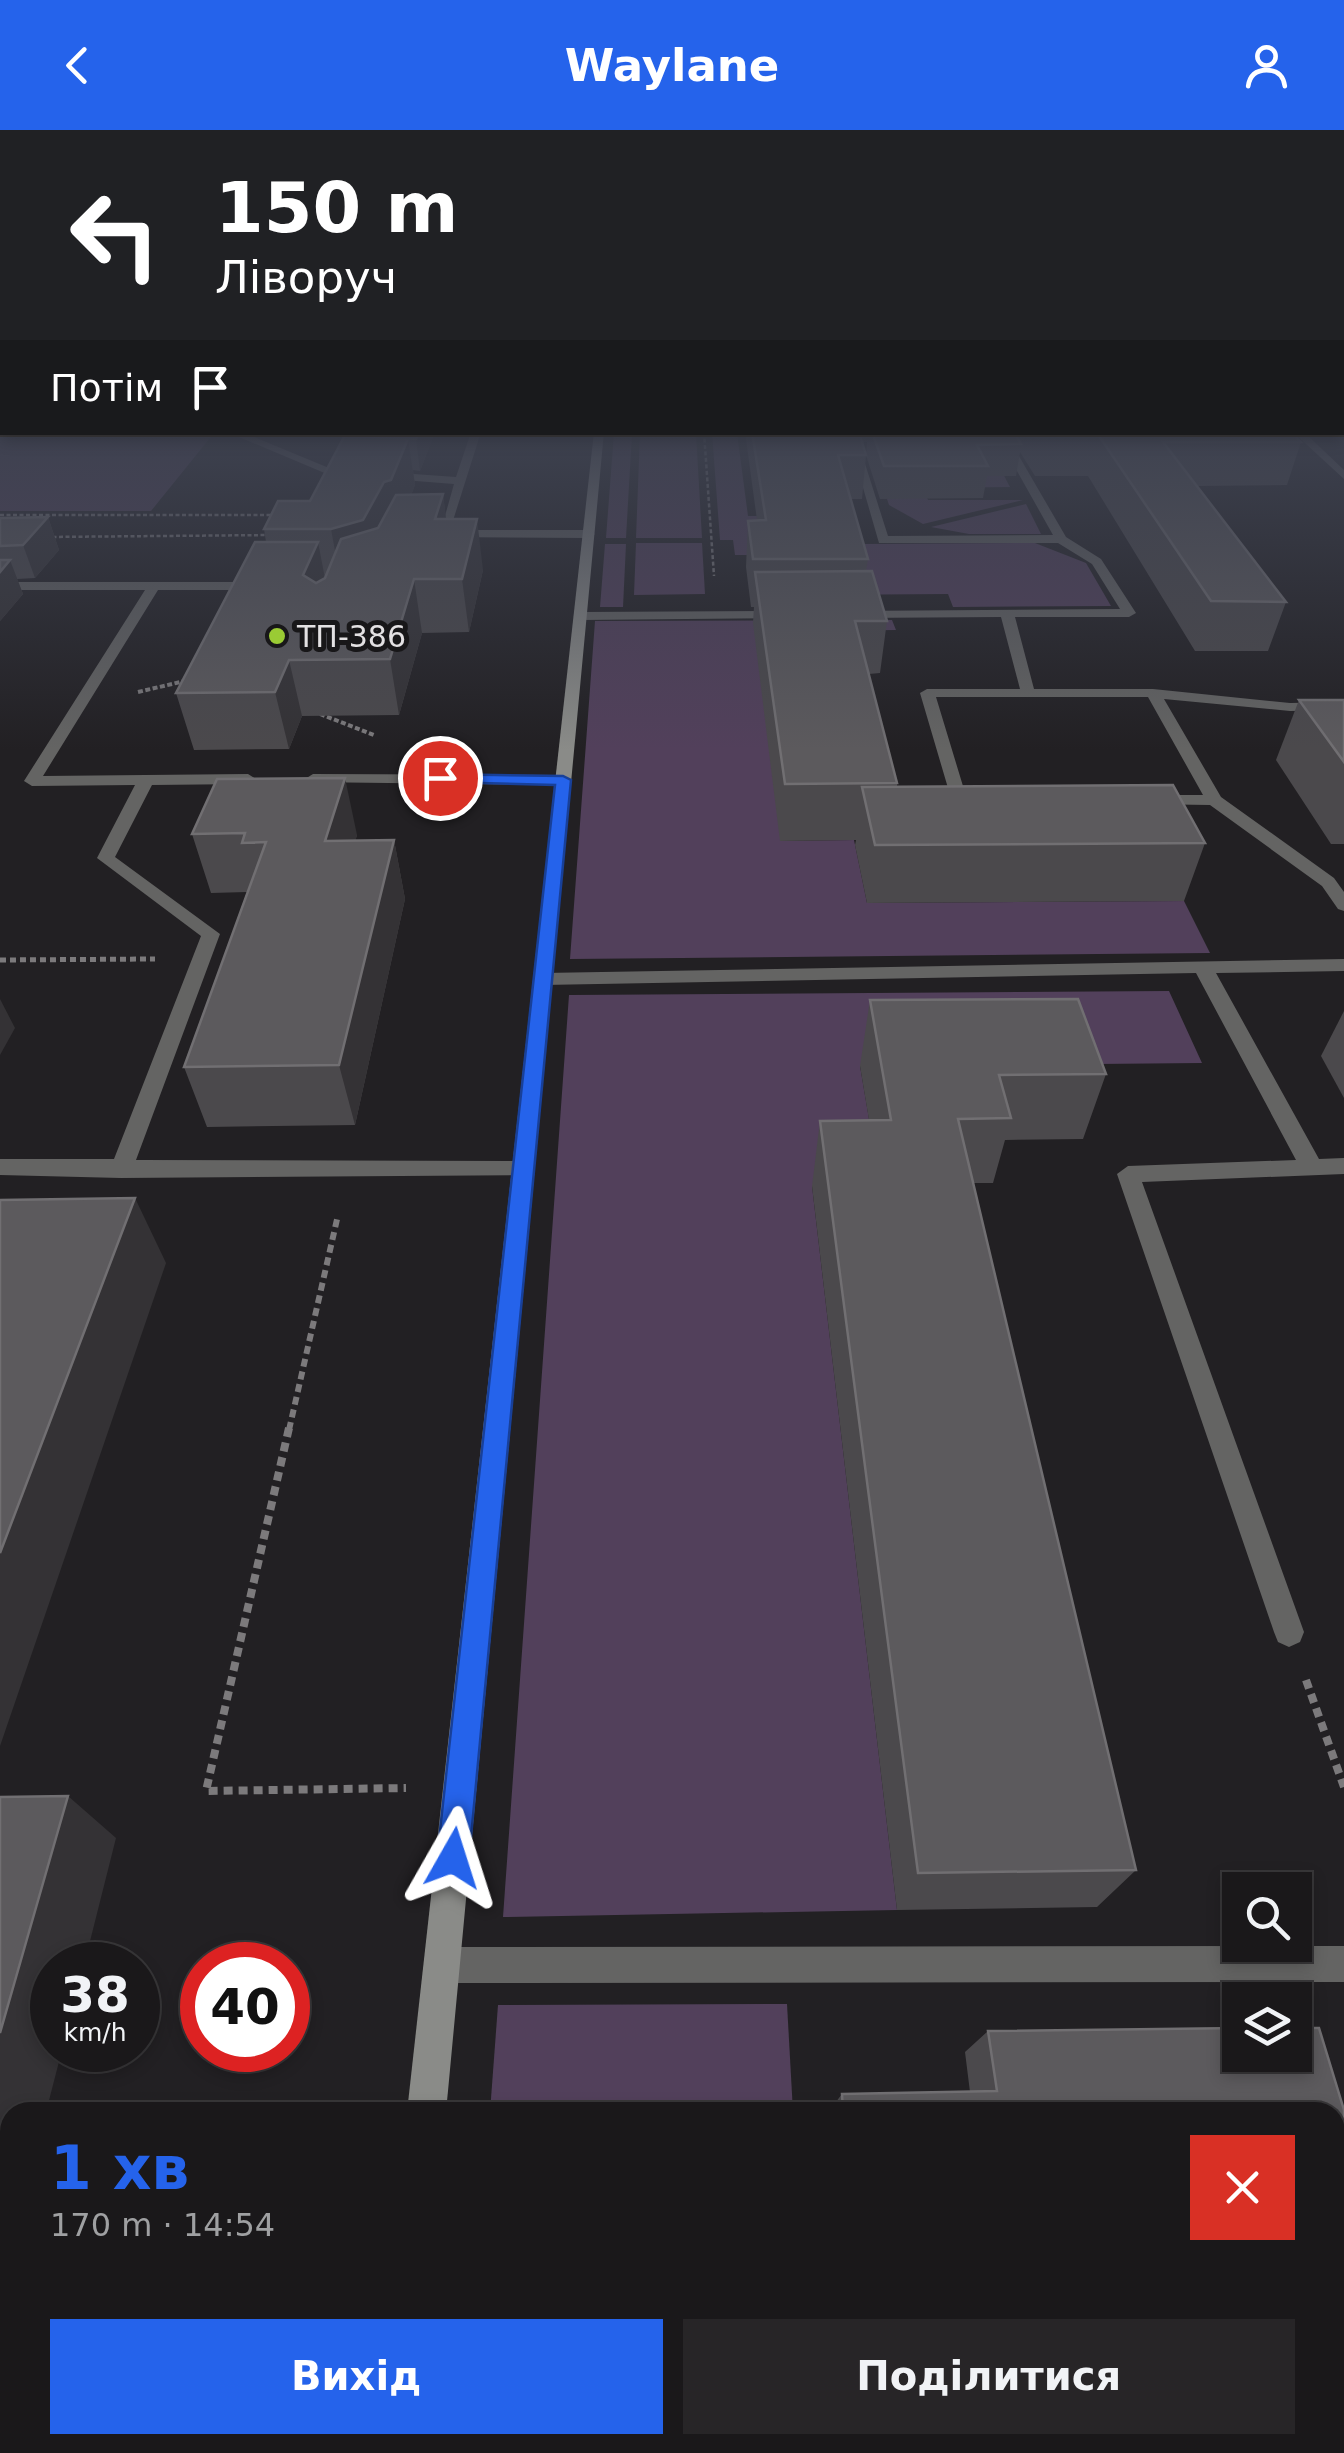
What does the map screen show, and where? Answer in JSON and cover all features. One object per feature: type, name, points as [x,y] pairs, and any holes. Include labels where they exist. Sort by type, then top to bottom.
[{"type":"street","points":[[427,2102],[589,534]]},
{"type":"lane","points":[[435,533],[589,534]]},
{"type":"lane","points":[[881,533],[883,540],[1061,539]]},
{"type":"lane","points":[[832,614],[1129,613],[1097,562],[1058,533]]},
{"type":"lane","points":[[0,586],[286,586]]},
{"type":"lane","points":[[154,586],[32,781],[263,779]]},
{"type":"lane","points":[[1006,613],[1028,693]]},
{"type":"lane","points":[[580,616],[794,614]]},
{"type":"lane","points":[[1153,692],[1214,800],[1328,882],[1344,905]]},
{"type":"lane","points":[[998,801],[960,801],[927,693],[1153,692],[1290,707],[1344,706]]},
{"type":"lane","points":[[302,779],[563,780]]},
{"type":"lane","points":[[121,1170],[211,934],[106,858],[146,780]]},
{"type":"lane","points":[[1136,800],[1214,800]]},
{"type":"lane","points":[[542,979],[1344,965]]},
{"type":"lane","points":[[1202,968],[1312,1166]]},
{"type":"lane","points":[[1289,1632],[1128,1174],[1344,1166]]},
{"type":"lane","points":[[3,1175],[121,1170],[523,1169]]},
{"type":"lane","points":[[442,1965],[1344,1964]]},
{"type":"path","points":[[711,533],[716,615]]},
{"type":"path","points":[[40,537],[279,535]]},
{"type":"path","points":[[79,706],[204,676]]},
{"type":"path","points":[[0,960],[202,958]]},
{"type":"path","points":[[348,1170],[206,1791],[460,1786]]},
{"type":"path","points":[[1289,1632],[1344,1787]]},
{"type":"shaded area","points":[[606,533],[626,533],[626,538],[606,538]]},
{"type":"shaded area","points":[[636,533],[702,533],[702,538],[636,538]]},
{"type":"shaded area","points":[[720,533],[775,533],[778,555],[735,555],[733,540],[720,540]]},
{"type":"shaded area","points":[[636,543],[702,543],[705,594],[634,595]]},
{"type":"shaded area","points":[[1035,543],[1086,563],[1111,606],[953,607],[948,594],[808,595],[861,544]]},
{"type":"shaded area","points":[[605,544],[626,544],[623,607],[600,607]]},
{"type":"shaded area","points":[[892,620],[896,630],[802,631],[781,841],[854,840],[867,903],[1184,901],[1210,953],[570,959],[595,621]]},
{"type":"shaded area","points":[[1169,991],[1202,1063],[860,1066],[880,1184],[812,1186],[897,1910],[503,1917],[569,995]]},
{"type":"shaded area","points":[[787,2004],[792,2102],[491,2102],[498,2005]]},
{"type":"building","points":[[0,533],[33,533],[23,545],[0,546]]},
{"type":"building","points":[[360,533],[473,533],[462,579],[414,579],[390,659],[289,660],[275,692],[176,693],[255,542],[318,542],[303,575],[316,583],[325,578],[341,539]]},
{"type":"building","points":[[750,533],[861,533],[868,559],[753,559]]},
{"type":"building","points":[[1165,533],[1233,533],[1286,602],[1211,601]]},
{"type":"building","points":[[872,571],[887,621],[855,621],[897,783],[785,784],[755,572]]},
{"type":"building","points":[[1299,700],[1344,700],[1344,762]]},
{"type":"building","points":[[345,778],[325,841],[394,840],[339,1065],[184,1067],[266,842],[242,843],[245,833],[192,834],[217,779]]},
{"type":"building","points":[[1173,785],[1205,843],[875,845],[862,787]]},
{"type":"building","points":[[1078,999],[1106,1074],[999,1075],[1011,1118],[958,1119],[1136,1870],[918,1873],[820,1121],[891,1120],[870,1000]]},
{"type":"building","points":[[135,1198],[0,1553],[0,1200]]},
{"type":"building","points":[[68,1796],[0,2033],[0,1797]]},
{"type":"building","points":[[1222,2028],[1222,2072],[1312,2072],[1312,2028],[1319,2028],[1342,2102],[842,2102],[842,2094],[997,2091],[988,2031]]},
{"type":"place","name":"ТП-386","points":[[277,636]]},
{"type":"route","points":[[440,778],[563,780],[453,1858]]}]
